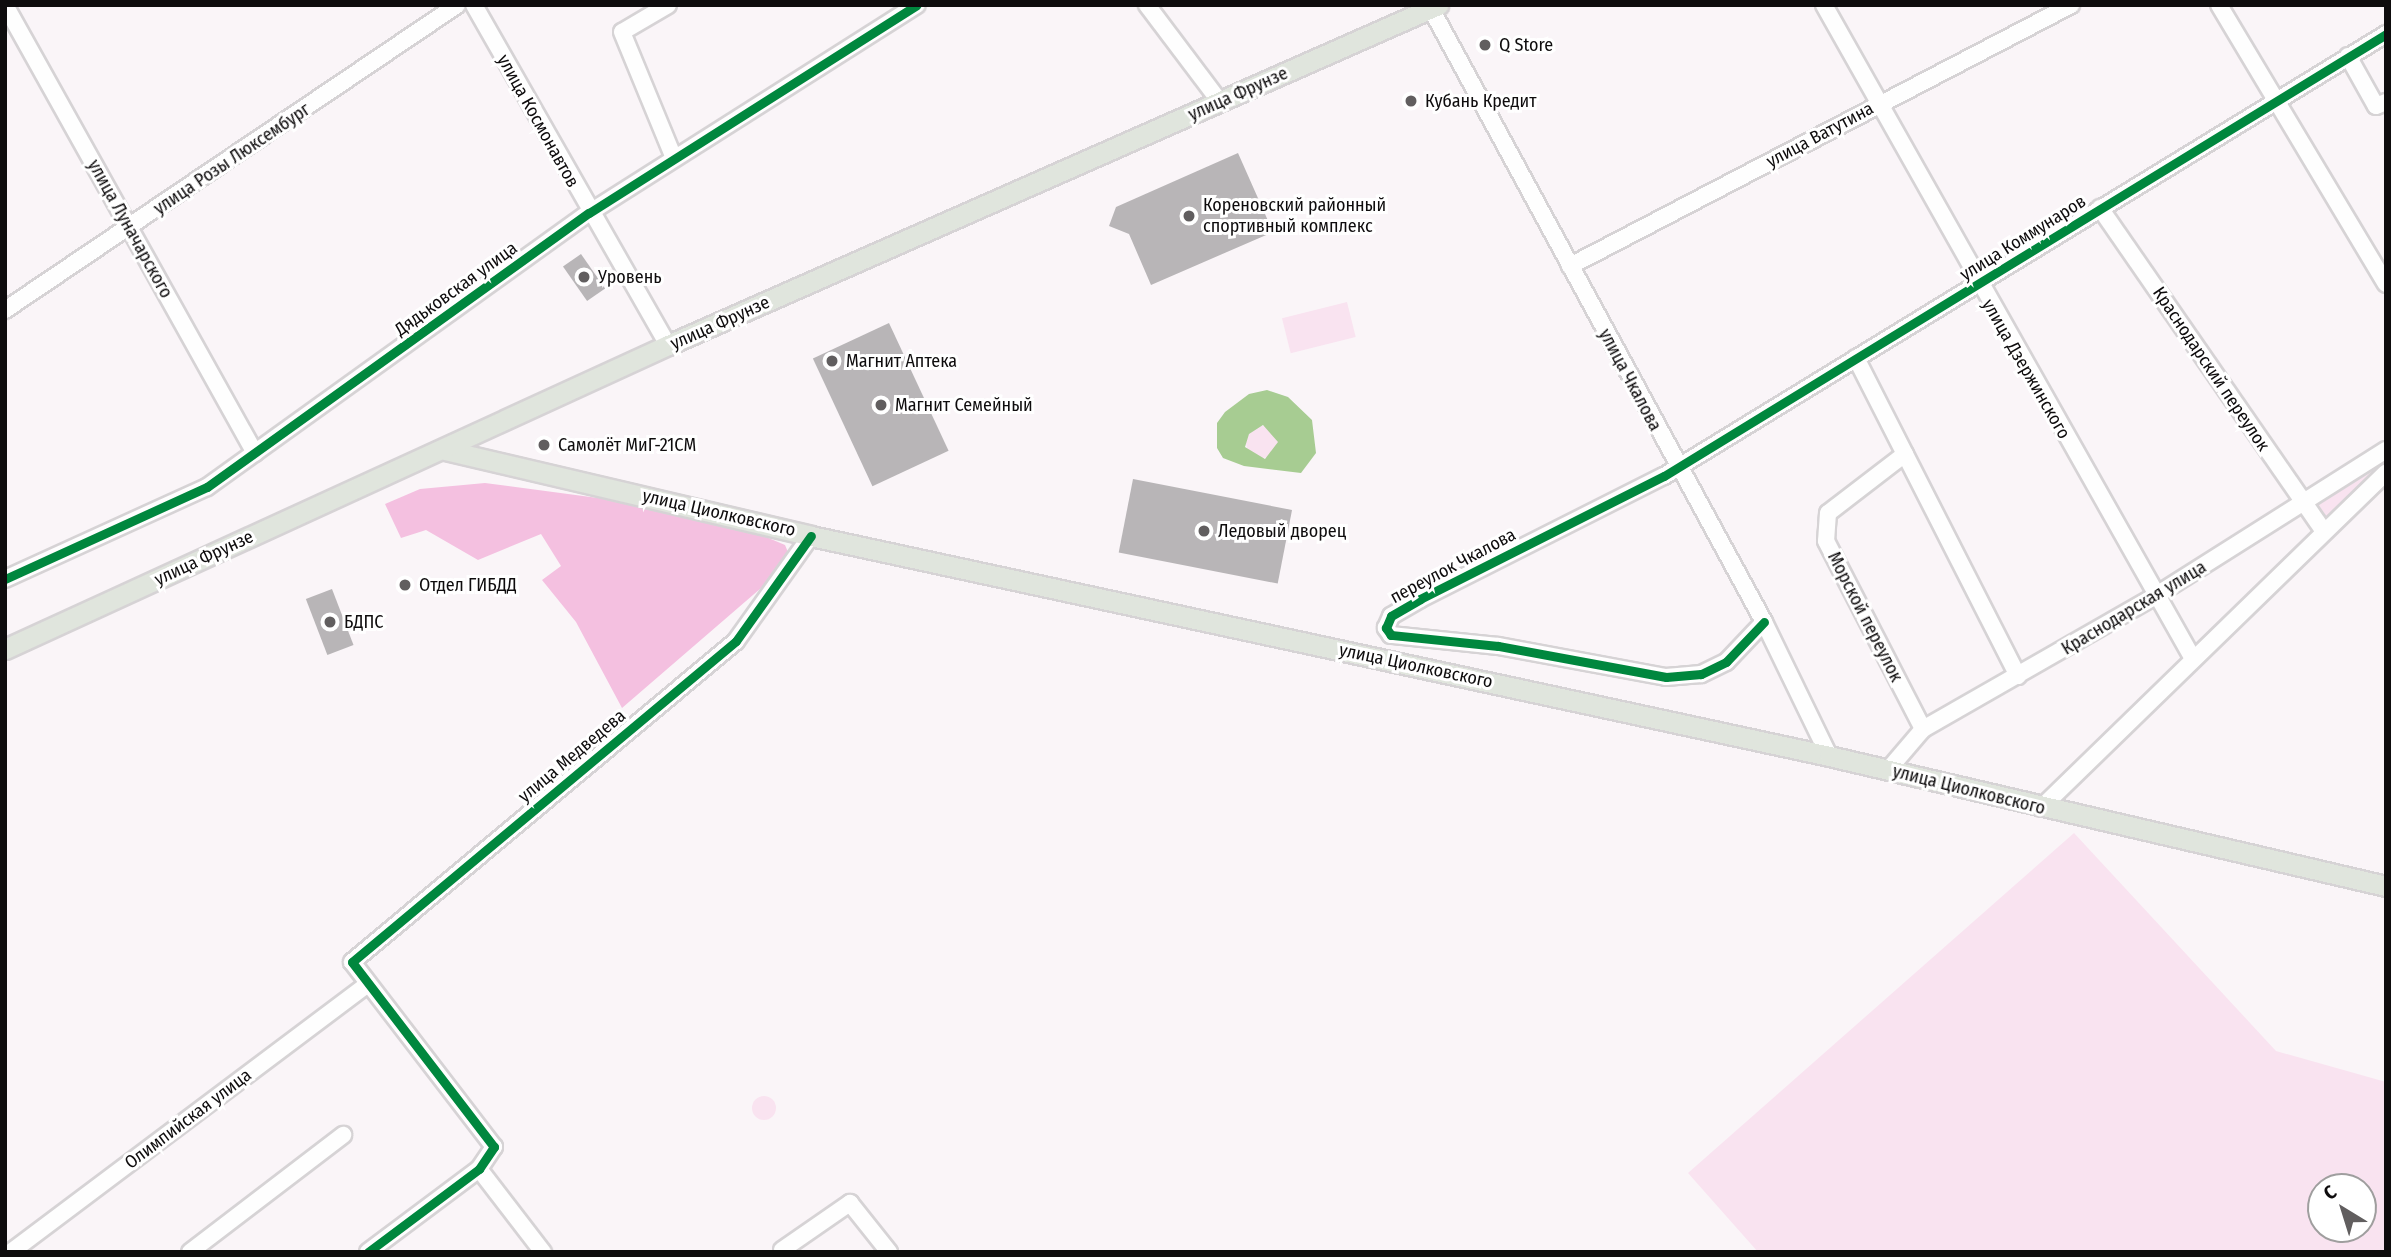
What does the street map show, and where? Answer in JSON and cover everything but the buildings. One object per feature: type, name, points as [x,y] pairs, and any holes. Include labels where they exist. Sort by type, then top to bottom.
[{"type":"main road","name":"улица Фрунзе","points":[[5,649],[446,450],[668,345],[1432,6]]},
{"type":"main road","points":[[498,462],[498,439],[521,414]]},
{"type":"main road","name":"улица Циолковского","points":[[446,450],[811,536],[1829,756],[2041,808],[2386,886]]},
{"type":"street","name":"улица Луначарского","points":[[5,5],[255,453]]},
{"type":"street","name":"улица Розы Люксембург","points":[[5,310],[130,229],[457,5]]},
{"type":"street","name":"улица Космонавтов","points":[[474,5],[589,213],[668,345]]},
{"type":"street","points":[[668,5],[622,32],[674,158]]},
{"type":"street","name":"Дядьковская улица","points":[[5,579],[207,487],[589,213],[917,5]]},
{"type":"street","points":[[1147,5],[1220,102]]},
{"type":"street","name":"улица Дзержинского","points":[[1824,5],[1978,285],[2192,657]]},
{"type":"street","name":"улица Ватутина","points":[[1570,266],[2071,5]]},
{"type":"street","points":[[2219,5],[2386,284]]},
{"type":"street","name":"улица Чкалова","points":[[1432,6],[1676,468],[1764,622],[1829,756]]},
{"type":"street","name":"улица Коммунаров","points":[[1676,468],[2386,34]]},
{"type":"street","points":[[2348,56],[2376,106],[2386,102]]},
{"type":"street","name":"Краснодарский переулок","points":[[2100,208],[2323,530]]},
{"type":"street","points":[[1856,358],[2018,676]]},
{"type":"street","name":"Краснодарская улица","points":[[1888,770],[1923,729],[2155,596],[2386,450]]},
{"type":"street","name":"Морской переулок","points":[[1905,454],[1828,513],[1826,541],[1923,729]]},
{"type":"street","name":"переулок Чкалова","points":[[1676,468],[1420,599],[1391,616],[1386,628],[1391,635],[1498,646],[1666,677],[1701,674],[1726,662],[1764,622]]},
{"type":"street","points":[[2041,808],[2192,657],[2386,472]]},
{"type":"street","name":"улица Медведева","points":[[366,985],[353,968],[359,953],[736,641],[811,536]]},
{"type":"street","points":[[366,985],[494,1147],[479,1169],[368,1252]]},
{"type":"street","name":"Олимпийская улица","points":[[11,1252],[366,985]]},
{"type":"street","points":[[190,1252],[343,1135]]},
{"type":"street","points":[[479,1169],[542,1252]]},
{"type":"street","points":[[782,1251],[850,1203],[889,1252]]},
{"type":"shaded area","points":[[1347,302],[1356,337],[1291,353],[1282,318]]},
{"type":"shaded area","points":[[1267,390],[1288,397],[1312,420],[1316,453],[1301,473],[1244,466],[1223,458],[1217,448],[1217,423],[1225,412],[1249,394]],"holes":[[[1263,425],[1278,442],[1265,459],[1245,447],[1249,434]]]},
{"type":"shaded area","points":[[1262,426],[1273,431],[1278,442],[1273,453],[1262,458],[1251,453],[1246,442],[1251,431]]},
{"type":"shaded area","points":[[2386,456],[2386,467],[2332,520],[2316,515],[2309,504]]},
{"type":"shaded area","points":[[485,483],[613,500],[757,533],[785,545],[790,557],[774,577],[622,708],[576,622],[542,580],[561,566],[541,534],[478,560],[426,530],[401,538],[385,504],[420,489]]},
{"type":"shaded area","points":[[2074,833],[2276,1051],[2386,1082],[2386,1252],[1758,1252],[1688,1173]]},
{"type":"shaded area","points":[[764,1096],[775,1103],[776,1108],[769,1119],[764,1120],[753,1113],[752,1108],[759,1097]]},
{"type":"cycle path","points":[[5,579],[207,487],[589,213],[917,5]]},
{"type":"cycle path","points":[[1764,622],[1726,662],[1701,674],[1666,677],[1498,646],[1391,635],[1386,628],[1391,616],[1420,599],[1664,476],[2386,34]]},
{"type":"cycle path","points":[[368,1252],[479,1169],[494,1147],[352,962],[736,641],[811,536]]},
{"type":"place","name":"Q Store","points":[[1485,45]]},
{"type":"place","name":"Кубань Кредит","points":[[1411,101]]},
{"type":"place","name":"Кореновский районный спортивный комплекс","points":[[1189,216]]},
{"type":"place","name":"Уровень","points":[[584,277]]},
{"type":"place","name":"Магнит Аптека","points":[[832,361]]},
{"type":"place","name":"Магнит Семейный","points":[[881,405]]},
{"type":"place","name":"Самолёт МиГ-21СМ","points":[[544,445]]},
{"type":"place","name":"Ледовый дворец","points":[[1204,531]]},
{"type":"place","name":"Отдел ГИБДД","points":[[405,585]]},
{"type":"place","name":"БДПС","points":[[330,622]]}]
